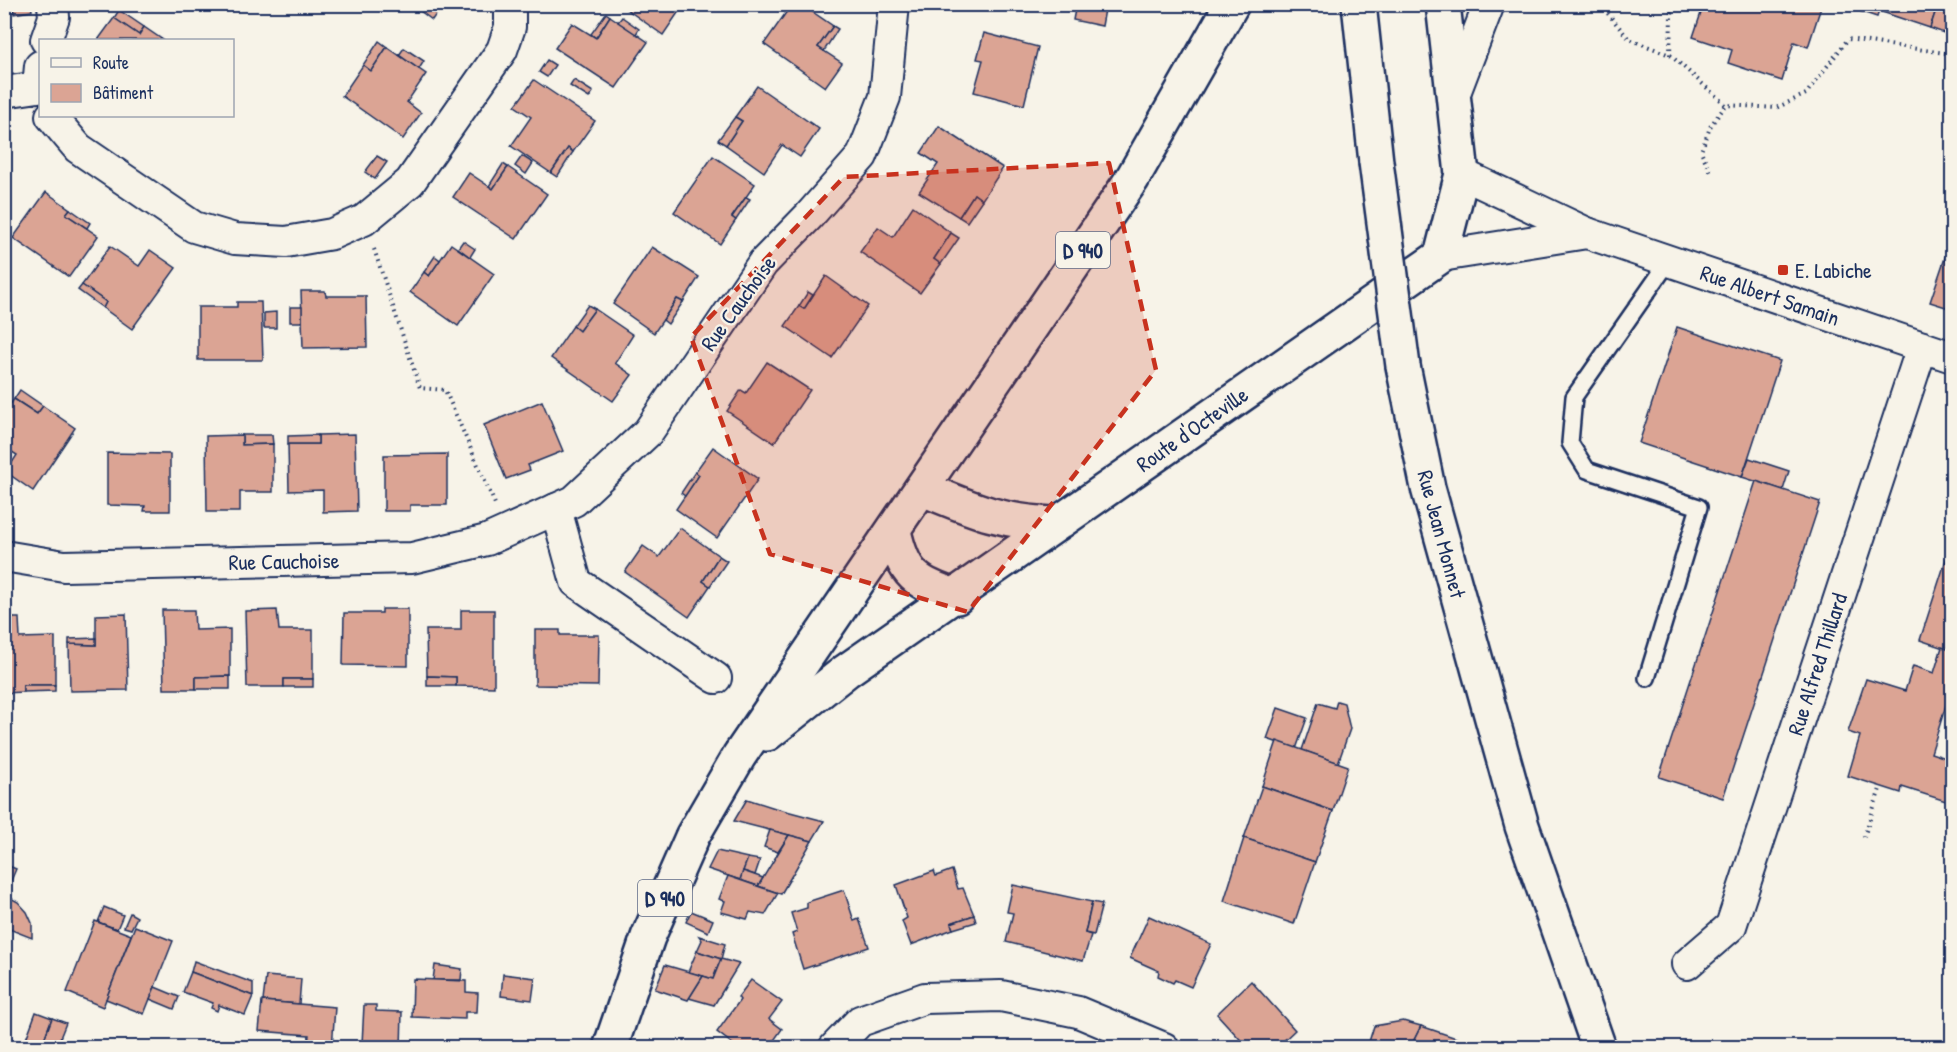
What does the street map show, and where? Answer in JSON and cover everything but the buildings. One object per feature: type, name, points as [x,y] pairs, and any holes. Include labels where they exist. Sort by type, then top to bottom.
[{"type":"main road","name":"Route d'Octeville","points":[[610,1047],[648,937],[693,835],[739,756],[1132,179],[1232,4]]},
{"type":"main road","name":"Rue Jean Monnet","points":[[1359,4],[1376,162],[1403,366],[1428,488],[1522,826],[1599,1047]]},
{"type":"main road","points":[[1441,256],[1462,174],[1455,93],[1443,4]]},
{"type":"main road","name":"Route d'Octeville","points":[[739,756],[846,672],[957,597],[1054,524],[1441,256]]},
{"type":"main road","points":[[922,489],[990,517],[1020,523],[1054,524]]},
{"type":"main road","points":[[894,531],[900,559],[912,574],[932,588],[957,597]]},
{"type":"street","points":[[46,39],[54,17],[53,4]]},
{"type":"street","points":[[52,117],[78,148],[194,227],[235,239],[286,242],[332,234],[364,220],[410,182],[502,50],[510,27],[510,4]]},
{"type":"street","name":"Rue Cauchoise","points":[[4,556],[64,566],[412,558],[487,540],[574,501],[648,432],[763,263],[809,216],[862,156],[885,97],[894,4]]},
{"type":"street","points":[[1455,93],[1489,4]]},
{"type":"street","points":[[4,92],[39,82]]},
{"type":"street","name":"Rue Albert Samain","points":[[1462,174],[1587,233],[1953,357]]},
{"type":"street","points":[[1441,256],[1587,233]]},
{"type":"street","name":"Rue Alfred Thillard","points":[[1687,964],[1731,926],[1922,347]]},
{"type":"street","points":[[556,509],[576,582],[716,678]]},
{"type":"street","points":[[834,1047],[860,1022],[925,998],[1001,996],[1078,1012],[1164,1047]]},
{"type":"lane","points":[[1647,678],[1699,507],[1587,470],[1570,443],[1570,419],[1574,397],[1669,261]]},
{"type":"path","points":[[1600,4],[1629,39],[1670,55],[1726,105],[1776,108],[1806,94],[1848,39],[1953,54]]},
{"type":"path","points":[[1670,55],[1671,16],[1675,4]]},
{"type":"path","points":[[1710,171],[1701,151],[1710,125],[1726,105]]},
{"type":"path","points":[[364,220],[420,388],[445,390],[507,531]]},
{"type":"path","points":[[1864,837],[1881,786]]},
{"type":"highlighted area","points":[[1109,163],[1156,370],[968,612],[770,554],[691,337],[844,177]]},
{"type":"place","name":"E. Labiche","points":[[1783,270]]}]
